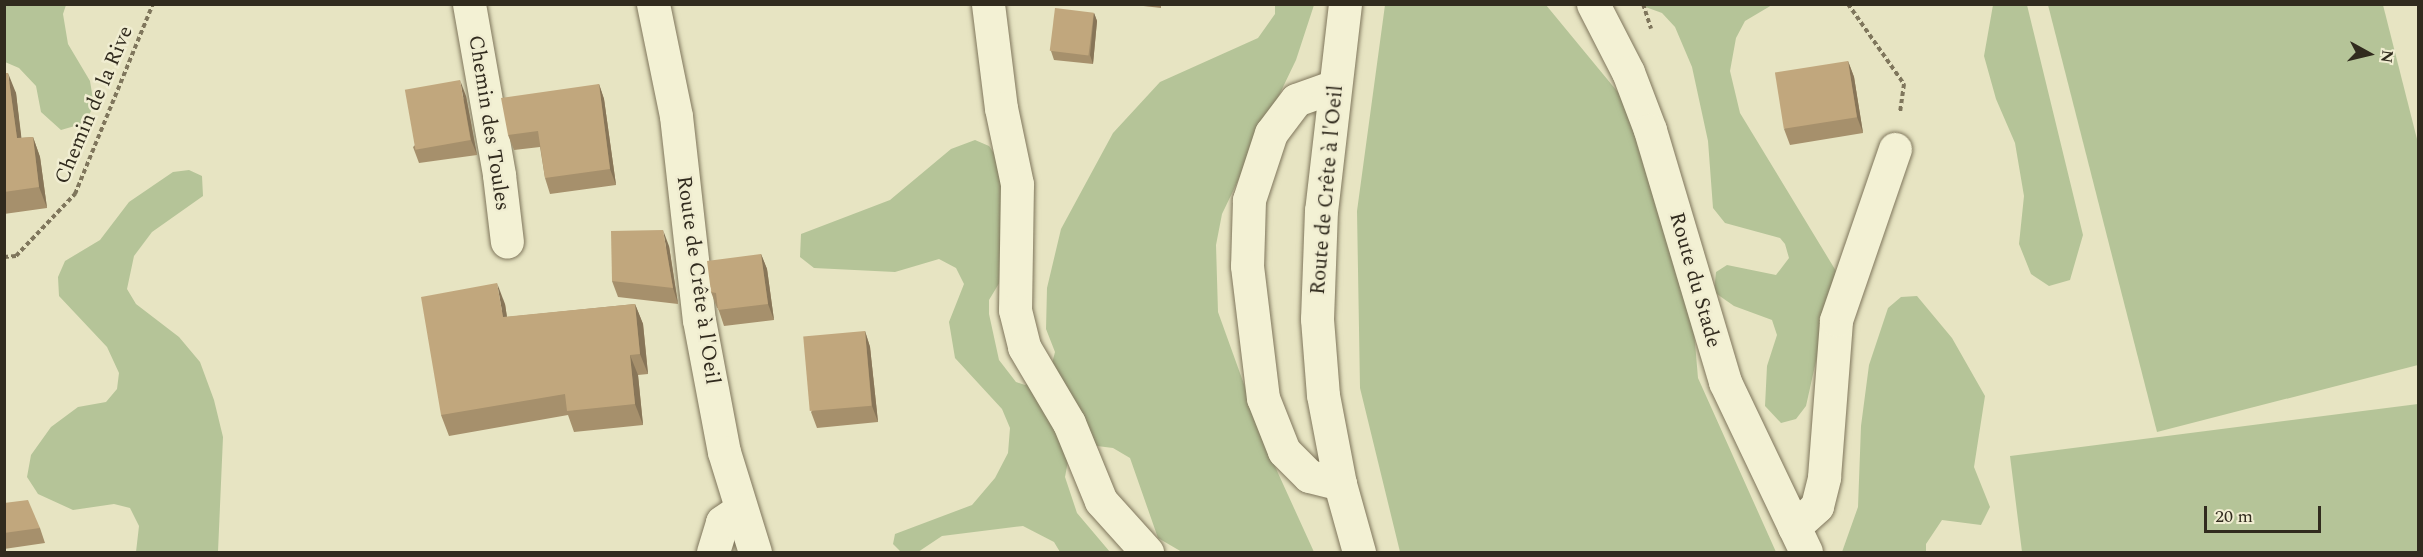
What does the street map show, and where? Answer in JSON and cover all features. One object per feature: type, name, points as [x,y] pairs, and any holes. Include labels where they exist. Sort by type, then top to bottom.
[{"type":"street","name":"Chemin des Toules","points":[[469,4],[507,242]]},
{"type":"street","name":"Route de Crête à l'Oeil","points":[[652,4],[676,116],[699,320],[724,452],[740,510],[755,552]]},
{"type":"street","points":[[988,4],[1001,108],[1017,184],[1015,310],[1024,347],[1069,423],[1101,501],[1147,552]]},
{"type":"street","name":"Route de Crête à l'Oeil","points":[[1345,4],[1321,210],[1317,319],[1323,395],[1340,484],[1359,552]]},
{"type":"street","name":"Route du Stade","points":[[1593,4],[1628,72],[1650,130],[1725,382],[1800,540]]},
{"type":"street","points":[[1335,86],[1296,99],[1270,133],[1249,200],[1247,266],[1263,398],[1284,451],[1309,476],[1340,484]]},
{"type":"street","points":[[1800,540],[1817,506],[1824,477],[1836,320],[1895,149]]},
{"type":"street","points":[[713,552],[722,522],[740,510]]},
{"type":"path","name":"Chemin de la Rive","points":[[4,257],[16,256],[75,194],[153,4]]},
{"type":"path","points":[[1848,4],[1904,84],[1895,149]]},
{"type":"green space","points":[[4,5],[66,5],[63,14],[68,44],[90,81],[94,105],[85,123],[61,130],[41,112],[36,86],[19,68],[5,62]]},
{"type":"green space","points":[[1275,5],[1314,5],[1296,60],[1222,214],[1216,245],[1218,312],[1268,451],[1314,552],[1182,552],[1158,538],[1130,458],[1113,448],[1097,446],[1068,461],[1065,477],[1077,513],[1110,552],[1060,552],[1054,542],[1023,526],[942,536],[918,552],[901,552],[893,544],[895,534],[972,505],[995,478],[1008,453],[1010,428],[1002,409],[955,358],[949,322],[964,284],[956,268],[939,259],[895,272],[814,268],[800,257],[801,234],[890,200],[951,149],[975,140],[989,146],[996,156],[1018,252],[989,300],[989,314],[999,360],[1016,382],[1025,385],[1050,371],[1055,352],[1046,329],[1047,288],[1061,229],[1113,133],[1160,82],[1258,38],[1275,14]]},
{"type":"green space","points":[[1385,5],[1546,5],[1626,102],[1691,296],[1698,378],[1776,552],[1400,552],[1360,388],[1357,211]]},
{"type":"green space","points":[[1640,5],[1772,5],[1745,21],[1736,38],[1730,71],[1740,113],[1836,271],[1806,406],[1796,419],[1781,423],[1765,406],[1767,366],[1777,335],[1772,320],[1734,306],[1714,292],[1716,272],[1727,265],[1776,275],[1789,258],[1785,244],[1780,238],[1725,223],[1713,208],[1708,141],[1692,67],[1675,27],[1662,13]]},
{"type":"green space","points":[[1993,5],[2027,5],[2083,235],[2070,280],[2049,286],[2031,274],[2019,244],[2024,196],[2015,143],[1996,99],[1984,56]]},
{"type":"green space","points":[[2048,5],[2383,5],[2418,143],[2418,365],[2157,432]]},
{"type":"green space","points":[[189,170],[202,176],[203,196],[152,232],[134,256],[127,289],[136,304],[179,337],[200,362],[214,400],[223,437],[218,552],[136,552],[139,526],[130,508],[114,504],[73,510],[38,494],[27,477],[31,455],[51,427],[78,407],[106,402],[117,389],[119,373],[107,347],[59,296],[58,277],[65,261],[100,240],[129,202],[173,172]]},
{"type":"green space","points":[[1917,296],[1952,338],[1985,396],[1974,467],[1990,507],[1981,525],[1942,520],[1926,544],[1926,552],[1842,552],[1858,507],[1861,426],[1869,365],[1888,308],[1901,297]]},
{"type":"green space","points":[[2418,404],[2418,552],[2022,552],[2010,456]]},
{"type":"building","points":[[1055,8],[1094,13],[1088,55],[1050,51]]},
{"type":"building","points":[[1848,61],[1857,117],[1784,129],[1775,73]]},
{"type":"building","points":[[4,73],[8,73],[17,138],[33,137],[39,187],[4,192]]},
{"type":"building","points":[[460,80],[471,140],[415,150],[405,90]]},
{"type":"building","points":[[599,84],[610,169],[545,178],[538,131],[508,135],[501,98]]},
{"type":"building","points":[[663,230],[673,288],[612,281],[611,231]]},
{"type":"building","points":[[761,254],[768,304],[718,310],[716,293],[711,292],[707,261]]},
{"type":"building","points":[[497,283],[503,317],[635,304],[640,354],[630,355],[635,404],[567,411],[565,394],[441,415],[421,297]]},
{"type":"building","points":[[865,331],[872,406],[810,411],[803,336]]},
{"type":"building","points":[[28,500],[40,528],[4,533],[4,503]]}]
